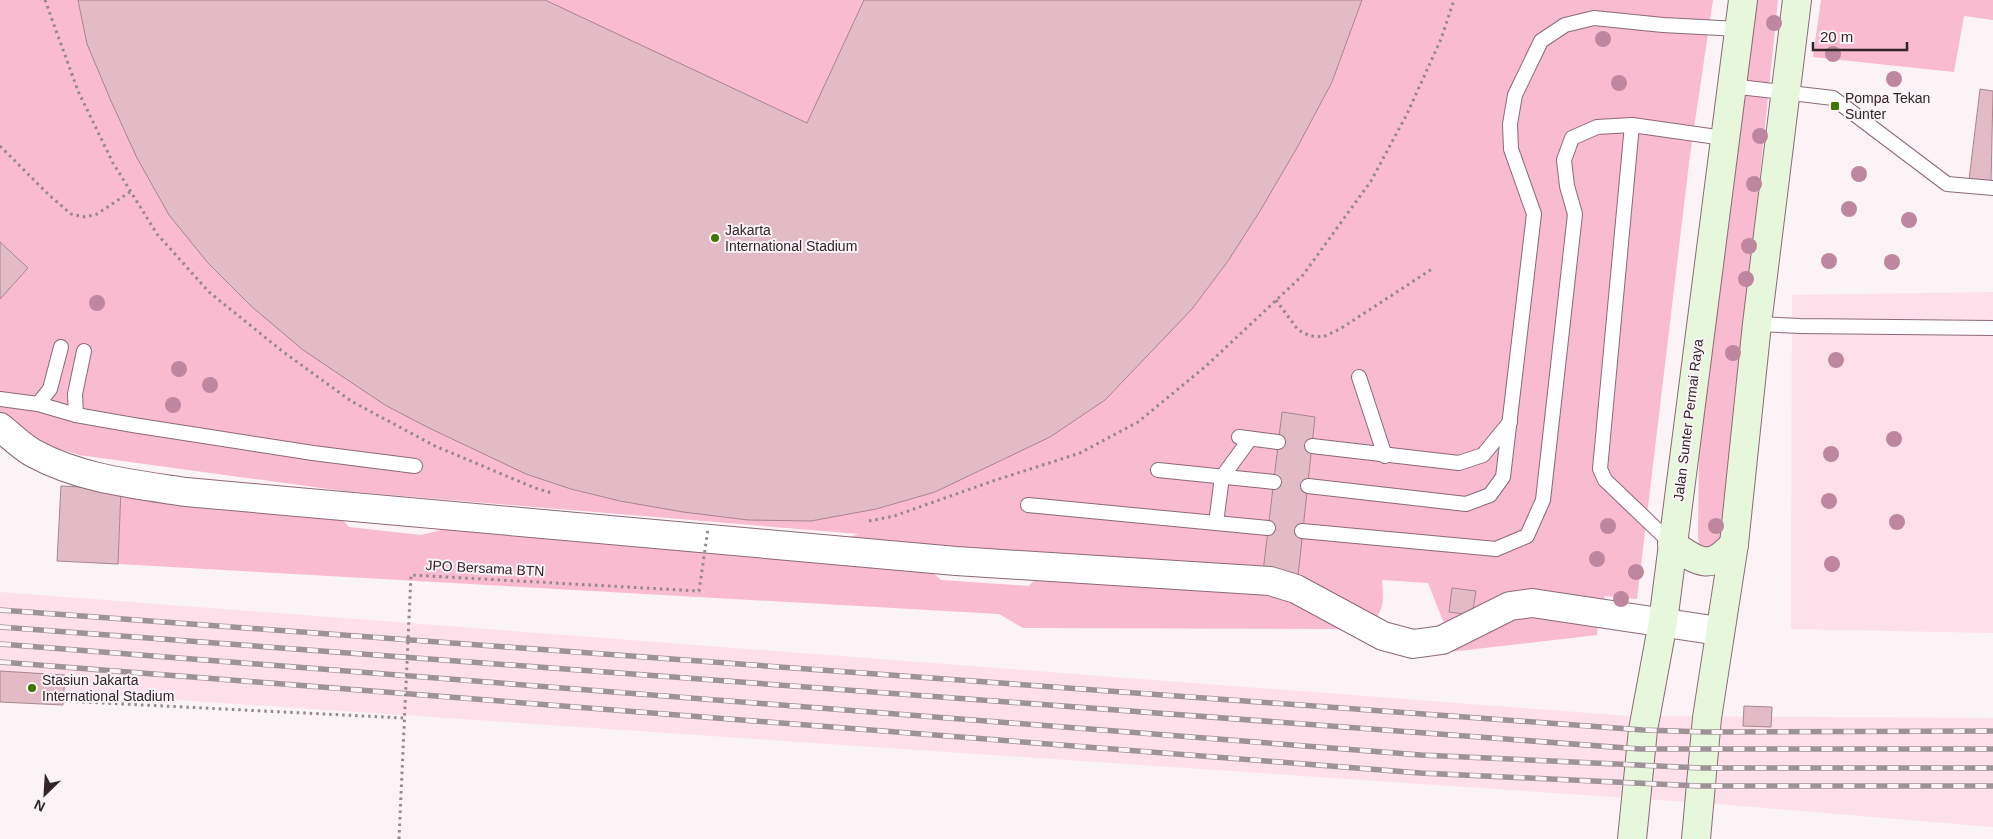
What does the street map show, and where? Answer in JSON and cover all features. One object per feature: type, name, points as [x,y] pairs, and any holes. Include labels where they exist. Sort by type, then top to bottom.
[{"type":"main road","name":"Jalan Sunter Permai Raya","points":[[1632,839],[1643,730],[1663,622],[1743,0]]},
{"type":"main road","points":[[1696,839],[1707,718],[1719,630],[1734,544],[1757,324],[1797,0]]},
{"type":"main road","points":[[1672,544],[1692,559],[1709,562],[1722,558],[1734,544]]},
{"type":"street","points":[[0,427],[33,452],[67,469],[106,480],[186,492],[956,561],[1270,581],[1296,589],[1383,636],[1414,644],[1442,640],[1510,606],[1532,603],[1719,630]]},
{"type":"lane","points":[[1308,486],[1466,504],[1490,495],[1503,477],[1511,422],[1534,214],[1511,149],[1510,124],[1515,95],[1541,41],[1565,25],[1594,18],[1662,25],[1739,29]]},
{"type":"lane","points":[[1731,86],[1833,98],[1947,184],[1993,188]]},
{"type":"lane","points":[[1302,531],[1496,549],[1527,536],[1543,500],[1575,214],[1567,186],[1564,160],[1572,138],[1597,127],[1632,126],[1724,138]]},
{"type":"lane","points":[[1632,126],[1600,469],[1605,480],[1672,544]]},
{"type":"lane","points":[[1757,324],[1993,328]]},
{"type":"lane","points":[[38,404],[50,388],[61,346]]},
{"type":"lane","points":[[76,415],[75,394],[84,351]]},
{"type":"lane","points":[[1359,378],[1385,456]]},
{"type":"lane","points":[[0,398],[38,404],[76,415],[304,452],[415,466]]},
{"type":"lane","points":[[1312,446],[1385,456],[1459,463],[1483,455],[1511,422]]},
{"type":"lane","points":[[1216,523],[1222,477],[1245,438],[1278,442]]},
{"type":"lane","points":[[1158,470],[1274,482]]},
{"type":"lane","points":[[1028,505],[1268,528]]},
{"type":"path","points":[[45,0],[78,91],[113,163],[157,234],[210,292],[282,351],[352,401],[434,446],[535,488],[561,496]]},
{"type":"path","points":[[866,522],[894,516],[993,481],[1080,454],[1138,422],[1206,366],[1303,275],[1371,181],[1407,114],[1441,39],[1454,0]]},
{"type":"path","points":[[0,146],[71,214],[85,216],[97,214],[130,192]]},
{"type":"path","points":[[1276,300],[1298,330],[1310,336],[1323,337],[1340,329],[1432,270]]},
{"type":"path","name":"JPO Bersama BTN","points":[[400,839],[411,575],[699,591],[708,529]]},
{"type":"path","points":[[64,701],[404,718]]},
{"type":"shaded area","points":[[0,0],[1713,0],[1690,155],[1637,599],[1605,596],[1603,605],[1472,615],[1475,591],[1453,588],[1449,612],[1466,614],[1451,624],[1443,621],[1428,583],[1382,580],[1382,606],[1375,620],[1284,577],[849,537],[859,534],[343,491],[79,455],[0,430]]},
{"type":"shaded area","points":[[1756,0],[1778,0],[1722,543],[1702,551],[1698,537],[1699,441]]},
{"type":"shaded area","points":[[1821,0],[1993,0],[1993,20],[1964,16],[1954,72],[1813,57]]},
{"type":"shaded area","points":[[1993,292],[1993,633],[1791,629],[1792,295]]},
{"type":"shaded area","points":[[121,489],[340,517],[349,527],[421,535],[456,526],[920,562],[941,580],[1029,586],[1042,571],[1266,585],[1345,629],[1023,628],[999,614],[118,564]]},
{"type":"shaded area","points":[[0,592],[1628,716],[1993,718],[1993,827],[1718,804],[120,696],[0,692]]},
{"type":"shaded area","points":[[1513,610],[1599,616],[1597,635],[1441,653]]},
{"type":"building","name":"Jakarta International Stadium","points":[[78,0],[545,0],[807,123],[864,0],[1362,0],[1332,82],[1298,146],[1228,261],[1192,309],[1105,400],[1050,437],[935,492],[876,509],[811,521],[748,520],[683,512],[620,501],[571,489],[526,474],[385,405],[303,350],[251,306],[208,263],[169,215],[137,158],[111,101],[87,44]]},
{"type":"building","points":[[1980,89],[1993,91],[1991,183],[1969,180]]},
{"type":"building","points":[[0,242],[28,268],[0,299]]},
{"type":"building","points":[[1282,412],[1315,417],[1298,576],[1263,572]]},
{"type":"building","points":[[61,486],[121,489],[118,564],[57,561]]},
{"type":"building","points":[[1452,588],[1476,591],[1472,615],[1449,612]]},
{"type":"building","name":"Stasiun Jakarta International Stadium","points":[[0,671],[65,675],[63,705],[0,702]]},
{"type":"building","points":[[1744,706],[1772,707],[1771,727],[1743,726]]},
{"type":"railway","points":[[0,610],[1643,730],[1706,732],[1993,731]]},
{"type":"railway","points":[[0,627],[1640,749],[1993,749]]},
{"type":"railway","points":[[0,644],[1421,755],[1702,768],[1993,768]]},
{"type":"railway","points":[[0,662],[1420,773],[1700,786],[1993,786]]},
{"type":"place","name":"Pompa Tekan Sunter","points":[[1835,106]]},
{"type":"place","name":"Jakarta International Stadium","points":[[715,238]]},
{"type":"place","name":"Stasiun Jakarta International Stadium","points":[[32,688]]}]
